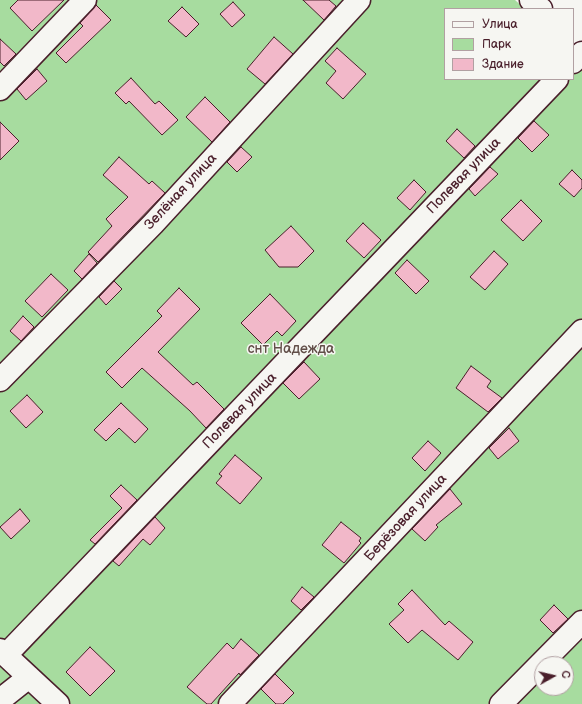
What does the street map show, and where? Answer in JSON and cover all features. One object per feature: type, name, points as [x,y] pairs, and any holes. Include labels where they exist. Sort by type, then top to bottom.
[{"type":"street","points":[[0,89],[85,0]]},
{"type":"street","name":"Зелёная улица","points":[[0,380],[153,224],[359,0]]},
{"type":"street","points":[[531,0],[540,8]]},
{"type":"street","points":[[574,39],[582,45]]},
{"type":"street","points":[[574,61],[582,53]]},
{"type":"street","name":"Полевая улица","points":[[3,653],[556,80]]},
{"type":"street","name":"Берёзовая улица","points":[[230,704],[582,331]]},
{"type":"street","points":[[501,704],[582,622]]},
{"type":"street","points":[[3,653],[58,704]]},
{"type":"street","points":[[0,700],[29,677]]},
{"type":"green space","name":"снт Надежда","points":[[0,0],[515,0],[524,8],[444,8],[444,80],[574,80],[574,56],[582,64],[582,704],[0,704]]},
{"type":"building","points":[[18,0],[64,0],[32,31],[10,8]]},
{"type":"building","points":[[303,0],[329,0],[336,6],[324,20]]},
{"type":"building","points":[[233,2],[245,15],[232,27],[220,14]]},
{"type":"building","points":[[96,5],[111,20],[66,63],[56,53],[83,26],[80,23]]},
{"type":"building","points":[[182,7],[199,24],[186,37],[168,21]]},
{"type":"building","points":[[274,37],[293,54],[265,84],[247,69]]},
{"type":"building","points":[[0,39],[16,54],[4,66],[0,62]]},
{"type":"building","points":[[337,48],[366,74],[343,99],[326,83],[336,71],[325,61]]},
{"type":"building","points":[[37,69],[47,81],[26,100],[17,89]]},
{"type":"building","points":[[131,78],[155,104],[159,101],[178,120],[162,135],[129,101],[126,104],[115,93]]},
{"type":"building","points":[[205,97],[230,122],[212,142],[186,117]]},
{"type":"building","points":[[534,121],[549,135],[532,152],[518,138]]},
{"type":"building","points":[[0,122],[19,141],[0,160]]},
{"type":"building","points":[[457,129],[475,146],[464,158],[446,141]]},
{"type":"building","points":[[241,147],[252,157],[237,172],[227,162]]},
{"type":"building","points":[[119,157],[149,184],[152,181],[165,193],[98,262],[88,252],[112,226],[106,219],[128,197],[103,175]]},
{"type":"building","points":[[490,167],[498,174],[475,196],[469,189]]},
{"type":"building","points":[[572,170],[582,180],[582,188],[574,197],[559,184]]},
{"type":"building","points":[[414,180],[426,192],[410,210],[397,198]]},
{"type":"building","points":[[521,200],[542,221],[523,241],[501,220]]},
{"type":"building","points":[[363,223],[381,240],[364,258],[346,241]]},
{"type":"building","points":[[291,226],[314,251],[298,267],[279,267],[265,250]]},
{"type":"building","points":[[494,251],[508,264],[485,290],[470,277]]},
{"type":"building","points":[[89,254],[97,263],[82,279],[74,271]]},
{"type":"building","points":[[407,260],[429,281],[416,294],[395,273]]},
{"type":"building","points":[[51,274],[68,290],[42,317],[25,301]]},
{"type":"building","points":[[114,281],[122,289],[106,305],[99,297]]},
{"type":"building","points":[[179,288],[200,309],[158,352],[193,385],[197,382],[224,409],[206,428],[190,411],[142,368],[122,388],[106,372],[162,316],[157,311]]},
{"type":"building","points":[[270,294],[296,321],[282,336],[277,331],[263,345],[241,323]]},
{"type":"building","points":[[23,316],[34,327],[21,341],[10,331]]},
{"type":"building","points":[[304,362],[320,379],[299,399],[283,383]]},
{"type":"building","points":[[471,366],[491,381],[487,387],[502,398],[488,412],[456,388]]},
{"type":"building","points":[[27,395],[43,412],[26,428],[10,411]]},
{"type":"building","points":[[121,403],[148,429],[135,443],[119,428],[106,441],[94,430]]},
{"type":"building","points":[[509,428],[519,441],[498,459],[489,448]]},
{"type":"building","points":[[428,441],[441,453],[425,471],[412,458]]},
{"type":"building","points":[[235,455],[262,478],[240,504],[216,483],[222,476],[219,474]]},
{"type":"building","points":[[121,485],[137,500],[95,544],[90,540],[122,508],[110,496]]},
{"type":"building","points":[[450,489],[462,504],[436,525],[438,527],[425,541],[412,529]]},
{"type":"building","points":[[20,509],[30,521],[11,539],[0,527]]},
{"type":"building","points":[[155,517],[165,528],[150,545],[143,539],[119,566],[113,561]]},
{"type":"building","points":[[341,522],[361,538],[359,541],[361,543],[344,563],[322,545]]},
{"type":"building","points":[[302,587],[314,597],[301,610],[291,601]]},
{"type":"building","points":[[412,590],[445,625],[449,621],[473,642],[458,660],[422,630],[408,643],[389,624],[404,610],[398,604]]},
{"type":"building","points":[[554,605],[568,619],[553,633],[540,620]]},
{"type":"building","points":[[241,639],[259,655],[240,675],[239,673],[211,704],[207,704],[187,687],[227,643],[233,649]]},
{"type":"building","points":[[90,647],[115,671],[90,696],[66,672]]},
{"type":"building","points":[[275,674],[294,693],[283,704],[276,704],[261,689]]}]
